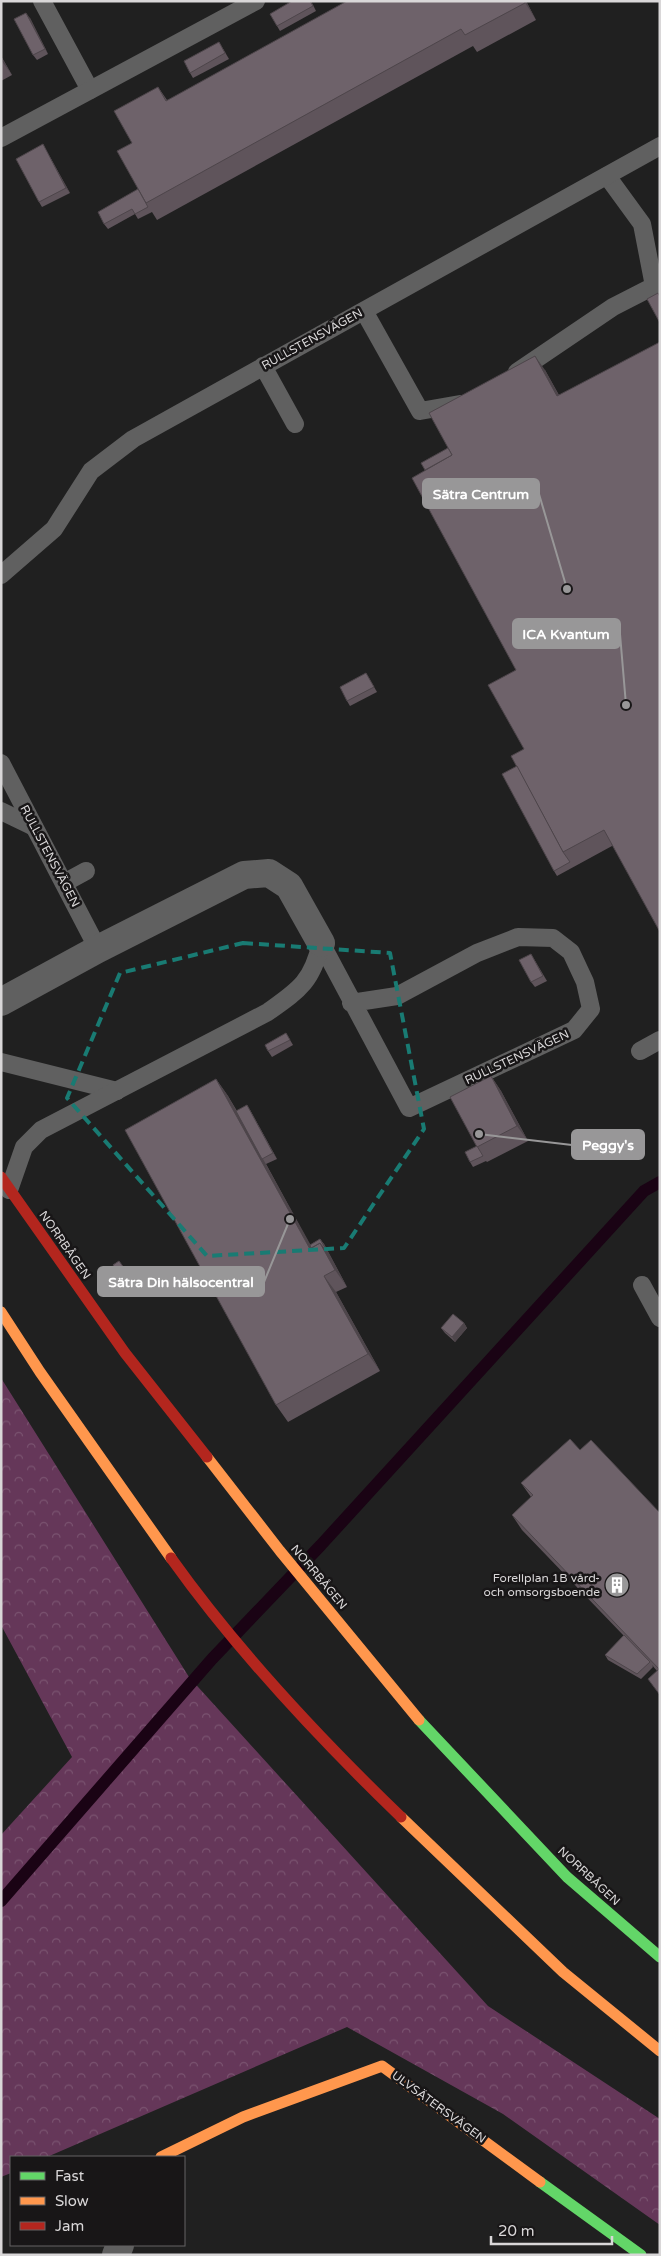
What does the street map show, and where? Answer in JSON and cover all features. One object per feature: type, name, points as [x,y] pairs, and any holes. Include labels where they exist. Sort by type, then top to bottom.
[{"type":"street","name":"RULLSTENSVÄGEN","points":[[1,1002],[98,949],[244,875],[269,873],[290,886],[321,943]]},
{"type":"street","name":"NORRBÅGEN","points":[[5,1184],[125,1353],[280,1551],[415,1716],[567,1877],[660,1957]]},
{"type":"street","points":[[1,1312],[40,1372],[207,1608],[297,1712],[344,1762],[562,1972],[660,2051]]},
{"type":"street","name":"ULVSÄTERSVÄGEN","points":[[162,2156],[243,2117],[382,2066],[641,2255]]},
{"type":"lane","points":[[42,1],[90,90]]},
{"type":"lane","points":[[1,138],[256,1]]},
{"type":"lane","name":"RULLSTENSVÄGEN","points":[[1,575],[54,529],[91,471],[133,439],[660,146]]},
{"type":"lane","points":[[504,380],[544,356],[613,307],[654,286],[642,224],[606,176]]},
{"type":"lane","points":[[364,311],[420,411],[464,404],[472,399]]},
{"type":"lane","points":[[263,366],[295,424]]},
{"type":"lane","name":"RULLSTENSVÄGEN","points":[[1,763],[98,949]]},
{"type":"lane","points":[[1,811],[34,827]]},
{"type":"lane","points":[[64,883],[86,871]]},
{"type":"lane","name":"RULLSTENSVÄGEN","points":[[321,943],[351,1003],[409,1108],[574,1030],[591,1009],[585,982],[570,952],[553,938],[518,937],[477,954],[397,996],[351,1003]]},
{"type":"lane","points":[[5,1184],[24,1147],[42,1130],[268,1012],[293,995],[307,980],[316,965],[321,943]]},
{"type":"lane","points":[[640,1051],[660,1040]]},
{"type":"lane","points":[[1,1062],[117,1091]]},
{"type":"lane","points":[[642,1285],[660,1318]]},
{"type":"highlighted area","points":[[243,943],[390,953],[424,1129],[344,1248],[207,1256],[67,1098],[120,973]]},
{"type":"green space","points":[[1,1378],[189,1677],[488,2006],[660,2119],[660,2225],[503,2114],[347,2027],[49,2156],[10,2156],[10,2173],[1,2177],[1,1835],[72,1757],[1,1625]]},
{"type":"building","points":[[292,1],[310,1],[313,6],[277,26],[270,14]]},
{"type":"building","points":[[347,1],[524,1],[525,3],[465,35],[461,29],[146,203],[117,151],[132,143],[114,111],[158,87],[166,101]]},
{"type":"building","points":[[26,13],[45,49],[33,55],[14,19]]},
{"type":"building","points":[[219,42],[225,53],[190,73],[184,61]]},
{"type":"building","points":[[43,144],[66,188],[39,202],[16,159]]},
{"type":"building","points":[[138,189],[148,207],[135,214],[132,209],[104,224],[98,212]]},
{"type":"building","points":[[658,293],[660,297],[660,323],[647,299]]},
{"type":"building","points":[[660,342],[660,932],[604,830],[563,852],[511,756],[524,749],[488,685],[516,670],[412,478],[452,455],[429,413],[535,356],[557,396]]},
{"type":"building","points":[[448,448],[452,455],[425,470],[421,463]]},
{"type":"building","points":[[366,673],[374,687],[347,701],[340,687]]},
{"type":"building","points":[[517,766],[570,862],[554,871],[502,774]]},
{"type":"building","points":[[531,954],[543,976],[531,982],[519,960]]},
{"type":"building","points":[[286,1033],[290,1040],[268,1051],[265,1045]]},
{"type":"building","points":[[491,1076],[517,1126],[477,1147],[450,1097]]},
{"type":"building","points":[[216,1079],[310,1249],[320,1243],[335,1270],[324,1276],[368,1354],[276,1405],[125,1130]]},
{"type":"building","points":[[247,1105],[273,1153],[262,1159],[236,1111]]},
{"type":"building","points":[[477,1146],[483,1156],[470,1162],[465,1152]]},
{"type":"building","points":[[320,1239],[329,1255],[320,1243],[311,1248],[310,1245]]},
{"type":"building","points":[[119,1261],[132,1279],[126,1284],[113,1265]]},
{"type":"building","points":[[453,1314],[464,1323],[452,1337],[441,1328]]},
{"type":"building","name":"Forellplan 1B vård- och omsorgsboende","points":[[570,1439],[580,1450],[591,1440],[660,1513],[660,1695],[648,1679],[659,1669],[512,1515],[533,1495],[521,1483]]},
{"type":"building","points":[[624,1635],[650,1662],[637,1674],[605,1655]]},
{"type":"waterway","points":[[1,1901],[212,1659],[321,1545],[644,1191],[660,1182]]},
{"type":"traffic: fast","points":[[419,1720],[567,1877],[660,1957]]},
{"type":"traffic: fast","points":[[540,2182],[641,2255]]},
{"type":"traffic: slow","points":[[1,1312],[40,1372],[171,1558]]},
{"type":"traffic: slow","points":[[207,1457],[280,1551],[419,1720]]},
{"type":"traffic: slow","points":[[401,1817],[563,1972],[660,2051]]},
{"type":"traffic: slow","points":[[163,2156],[243,2117],[382,2066],[540,2182]]},
{"type":"traffic: jam","points":[[1,1177],[125,1353],[207,1457]]},
{"type":"traffic: jam","points":[[171,1558],[224,1627],[280,1693],[339,1756],[401,1817]]},
{"type":"place","name":"Sätra Centrum","points":[[567,589]]},
{"type":"place","name":"ICA Kvantum","points":[[626,705]]},
{"type":"place","name":"Peggy's","points":[[479,1134]]},
{"type":"place","name":"Sätra Din hälsocentral","points":[[290,1219]]},
{"type":"place","name":"Forellplan 1B vård- och omsorgsboende","points":[[617,1585]]}]
